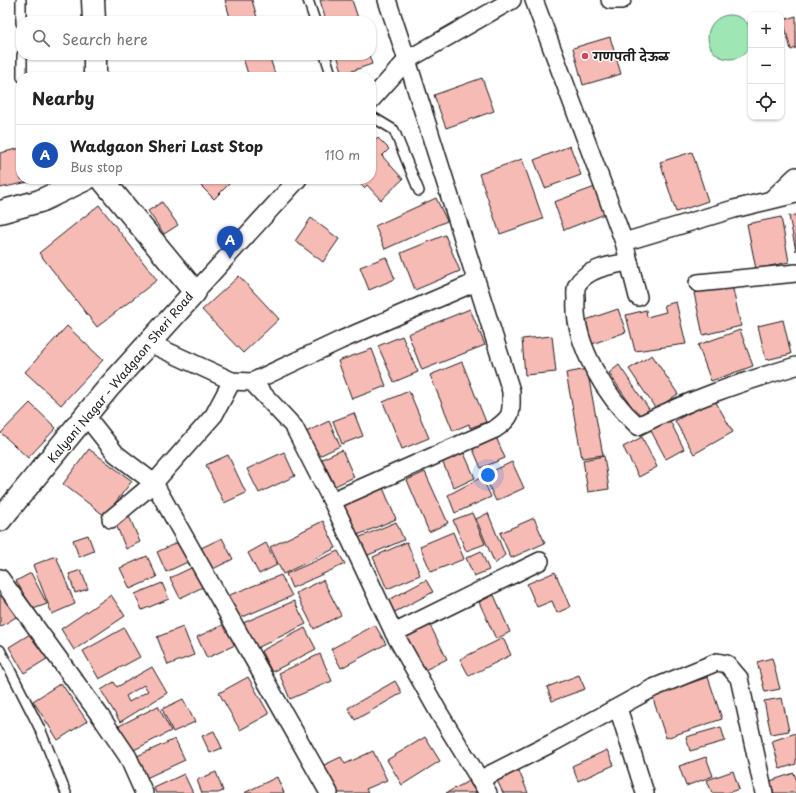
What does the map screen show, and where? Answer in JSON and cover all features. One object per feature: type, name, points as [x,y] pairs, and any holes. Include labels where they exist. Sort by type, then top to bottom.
[{"type":"street","points":[[93,0],[94,16]]},
{"type":"street","points":[[332,501],[495,429],[507,421],[511,410],[511,391],[387,0]]},
{"type":"street","points":[[376,94],[407,60],[512,0]]},
{"type":"street","points":[[534,0],[624,242],[638,297]]},
{"type":"street","points":[[610,0],[622,0]]},
{"type":"street","points":[[95,60],[95,72]]},
{"type":"street","points":[[771,200],[796,176]]},
{"type":"street","points":[[0,212],[40,201],[76,184]]},
{"type":"street","name":"Kalyani Nagar - Wadgaon Sheri Road","points":[[0,520],[86,416],[195,292],[106,184]]},
{"type":"street","points":[[195,292],[293,184]]},
{"type":"street","points":[[624,242],[796,194]]},
{"type":"street","points":[[629,262],[604,267],[585,276],[577,286],[575,311],[580,335],[594,366],[611,397],[638,426],[677,406],[726,387],[796,366]]},
{"type":"street","points":[[698,283],[796,273]]},
{"type":"street","points":[[149,343],[232,380],[252,382],[341,340],[476,282]]},
{"type":"street","points":[[111,519],[154,483],[214,414],[232,380]]},
{"type":"street","points":[[252,382],[294,427],[332,501],[394,633],[483,786],[653,688],[717,662],[727,664],[739,678],[764,793]]},
{"type":"street","points":[[86,416],[116,454],[154,483],[329,793]]},
{"type":"street","points":[[394,633],[540,561]]},
{"type":"street","points":[[0,578],[101,717],[128,757],[144,793]]},
{"type":"street","points":[[618,708],[645,793]]},
{"type":"lane","points":[[20,0],[21,16]]},
{"type":"lane","points":[[308,0],[313,16]]},
{"type":"lane","points":[[22,60],[22,72]]},
{"type":"lane","points":[[327,60],[330,72]]},
{"type":"lane","points":[[376,119],[394,130],[418,191]]},
{"type":"lane","points":[[0,650],[41,731],[66,793]]},
{"type":"green space","points":[[734,15],[739,16],[748,24],[748,50],[746,53],[739,58],[726,59],[721,58],[714,53],[709,46],[708,33],[709,28],[714,21],[721,16]]},
{"type":"building","points":[[225,0],[252,0],[257,16],[230,16]]},
{"type":"building","points":[[320,0],[352,0],[357,16],[325,16]]},
{"type":"building","points":[[796,16],[796,48],[791,50],[784,24],[784,20]]},
{"type":"building","points":[[610,37],[621,74],[583,85],[573,48]]},
{"type":"building","points":[[244,60],[271,60],[274,72],[247,72]]},
{"type":"building","points":[[339,60],[371,60],[372,64],[349,72],[342,72]]},
{"type":"building","points":[[482,78],[494,111],[446,128],[434,95]]},
{"type":"building","points":[[378,138],[389,149],[382,156],[403,179],[381,200],[367,185],[364,188],[360,184],[376,184],[376,140]]},
{"type":"building","points":[[570,146],[581,175],[545,188],[534,160]]},
{"type":"building","points":[[16,149],[16,184],[19,184],[0,188],[0,153]]},
{"type":"building","points":[[692,152],[708,201],[676,212],[660,162]]},
{"type":"building","points":[[522,159],[543,219],[500,234],[479,174]]},
{"type":"building","points":[[199,184],[229,184],[214,199]]},
{"type":"building","points":[[595,187],[605,214],[564,230],[554,202]]},
{"type":"building","points":[[436,198],[447,221],[385,249],[375,226]]},
{"type":"building","points":[[162,202],[178,225],[164,234],[148,211]]},
{"type":"building","points":[[99,205],[157,280],[97,327],[39,253]]},
{"type":"building","points":[[796,215],[796,251],[789,216]]},
{"type":"building","points":[[781,217],[789,262],[756,269],[747,224]]},
{"type":"building","points":[[311,218],[339,239],[323,262],[295,241]]},
{"type":"building","points":[[445,235],[460,271],[415,290],[401,253]]},
{"type":"building","points":[[386,257],[395,279],[369,290],[360,267]]},
{"type":"building","points":[[239,276],[279,319],[243,353],[202,310]]},
{"type":"building","points":[[732,285],[741,326],[703,335],[694,293]]},
{"type":"building","points":[[676,302],[686,344],[635,351],[626,315],[646,310],[647,317],[666,312],[664,305]]},
{"type":"building","points":[[470,309],[485,345],[422,370],[408,334]]},
{"type":"building","points":[[618,309],[626,332],[592,344],[583,321]]},
{"type":"building","points":[[783,320],[791,354],[766,360],[758,326]]},
{"type":"building","points":[[67,326],[103,360],[61,405],[25,372]]},
{"type":"building","points":[[740,330],[753,366],[711,381],[698,345]]},
{"type":"building","points":[[402,336],[418,372],[394,382],[378,346]]},
{"type":"building","points":[[552,336],[556,372],[525,375],[522,339]]},
{"type":"building","points":[[372,349],[386,386],[352,399],[338,361]]},
{"type":"building","points":[[652,355],[678,394],[656,409],[629,369]]},
{"type":"building","points":[[462,362],[486,422],[470,428],[469,424],[453,431],[430,375]]},
{"type":"building","points":[[619,365],[651,412],[640,419],[609,373]]},
{"type":"building","points":[[587,369],[603,455],[582,458],[566,373]]},
{"type":"building","points":[[409,391],[429,438],[402,449],[383,402]]},
{"type":"building","points":[[714,399],[733,432],[694,454],[675,421]]},
{"type":"building","points":[[30,403],[56,428],[28,458],[1,433]]},
{"type":"building","points":[[354,413],[363,436],[342,444],[333,421]]},
{"type":"building","points":[[669,419],[684,449],[666,459],[650,429]]},
{"type":"building","points":[[329,421],[340,446],[317,457],[306,432]]},
{"type":"building","points":[[496,437],[505,458],[481,468],[472,447]]},
{"type":"building","points":[[642,437],[657,467],[639,477],[623,447]]},
{"type":"building","points":[[89,449],[132,481],[105,516],[63,484]]},
{"type":"building","points":[[342,450],[354,477],[335,486],[322,459]]},
{"type":"building","points":[[463,451],[475,478],[454,488],[442,461]]},
{"type":"building","points":[[284,452],[295,476],[259,493],[247,469]]},
{"type":"building","points":[[228,455],[246,493],[224,503],[206,465]]},
{"type":"building","points":[[604,456],[609,489],[588,492],[583,460]]},
{"type":"building","points":[[512,462],[524,488],[496,501],[484,475]]},
{"type":"building","points":[[425,472],[448,523],[429,532],[407,480]]},
{"type":"building","points":[[482,477],[491,497],[455,513],[448,495]]},
{"type":"building","points":[[381,483],[396,519],[353,537],[338,501]]},
{"type":"building","points":[[472,513],[485,544],[466,551],[453,520]]},
{"type":"building","points":[[488,513],[505,555],[495,564],[476,519]]},
{"type":"building","points":[[129,516],[140,542],[126,549],[115,522]]},
{"type":"building","points":[[534,518],[545,543],[511,558],[500,533]]},
{"type":"building","points":[[323,521],[336,548],[283,574],[270,547]]},
{"type":"building","points":[[396,522],[404,540],[366,556],[358,538]]},
{"type":"building","points":[[453,532],[464,559],[431,572],[420,546]]},
{"type":"building","points":[[88,535],[94,551],[79,557],[73,540]]},
{"type":"building","points":[[222,538],[233,559],[213,569],[201,548]]},
{"type":"building","points":[[183,540],[192,560],[166,572],[157,552]]},
{"type":"building","points":[[407,542],[420,575],[387,589],[373,557]]},
{"type":"building","points":[[266,543],[277,565],[259,574],[248,553]]},
{"type":"building","points":[[338,551],[345,564],[292,588],[286,574]]},
{"type":"building","points":[[481,551],[489,570],[474,576],[466,558]]},
{"type":"building","points":[[56,556],[75,604],[52,614],[33,565]]},
{"type":"building","points":[[147,556],[157,577],[130,589],[120,568]]},
{"type":"building","points":[[195,566],[205,586],[180,598],[170,578]]},
{"type":"building","points":[[81,570],[88,589],[75,593],[69,574]]},
{"type":"building","points":[[555,572],[570,607],[557,613],[552,601],[537,607],[527,584]]},
{"type":"building","points":[[31,573],[47,604],[33,609],[16,581]]},
{"type":"building","points":[[281,575],[292,596],[238,619],[227,596]]},
{"type":"building","points":[[323,580],[341,615],[314,629],[296,593]]},
{"type":"building","points":[[426,580],[433,592],[391,614],[385,602]]},
{"type":"building","points":[[162,583],[169,599],[142,610],[135,594]]},
{"type":"building","points":[[0,589],[16,617],[0,627]]},
{"type":"building","points":[[111,595],[125,616],[74,650],[61,629]]},
{"type":"building","points":[[494,595],[510,632],[496,639],[479,602]]},
{"type":"building","points":[[294,601],[306,624],[255,649],[243,623]]},
{"type":"building","points":[[428,621],[447,659],[423,671],[404,633]]},
{"type":"building","points":[[225,624],[235,645],[207,658],[197,637]]},
{"type":"building","points":[[375,625],[386,644],[341,668],[331,649]]},
{"type":"building","points":[[183,627],[194,655],[168,665],[157,637]]},
{"type":"building","points":[[124,628],[140,657],[99,679],[83,651]]},
{"type":"building","points":[[305,628],[316,649],[272,672],[261,651]]},
{"type":"building","points":[[35,631],[50,657],[24,673],[9,647]]},
{"type":"building","points":[[503,638],[511,655],[469,676],[460,659]]},
{"type":"building","points":[[320,654],[332,681],[290,699],[279,673]]},
{"type":"building","points":[[772,658],[780,689],[765,692],[757,662]]},
{"type":"building","points":[[152,667],[167,693],[120,722],[101,690],[114,682],[117,687]],"holes":[[[144,685],[148,691],[129,702],[126,696]]]},
{"type":"building","points":[[579,675],[585,689],[552,701],[547,687]]},
{"type":"building","points":[[248,677],[269,714],[240,730],[219,693]]},
{"type":"building","points":[[708,677],[722,719],[666,738],[652,696]]},
{"type":"building","points":[[395,681],[402,693],[355,720],[348,708]]},
{"type":"building","points":[[61,683],[87,721],[58,740],[33,701]]},
{"type":"building","points":[[782,698],[789,731],[771,734],[764,701]]},
{"type":"building","points":[[183,699],[195,722],[173,732],[162,709]]},
{"type":"building","points":[[158,706],[171,731],[132,751],[119,726]]},
{"type":"building","points":[[721,727],[725,741],[690,751],[686,737]]},
{"type":"building","points":[[214,731],[222,748],[210,753],[202,736]]},
{"type":"building","points":[[796,733],[796,764],[780,769],[772,741]]},
{"type":"building","points":[[425,737],[440,761],[402,785],[387,760]]},
{"type":"building","points":[[175,739],[185,760],[144,779],[135,757]]},
{"type":"building","points":[[607,750],[614,765],[578,781],[572,766]]},
{"type":"building","points":[[373,751],[387,780],[366,789],[368,793],[335,793],[322,766],[341,757],[345,764]]},
{"type":"building","points":[[706,757],[713,776],[686,786],[679,766]]},
{"type":"building","points":[[517,766],[528,793],[503,793],[495,776]]},
{"type":"building","points":[[733,771],[739,789],[727,793],[712,793],[707,780]]},
{"type":"building","points":[[216,772],[223,791],[218,793],[202,793],[197,780]]},
{"type":"building","points":[[794,773],[796,779],[796,793],[774,793],[770,781]]},
{"type":"building","points":[[184,774],[193,793],[156,793],[154,788]]},
{"type":"building","points":[[277,777],[284,793],[244,793]]},
{"type":"building","points":[[469,781],[476,793],[446,793]]},
{"type":"place","name":"गणपती देऊळ","points":[[585,56]]},
{"type":"place","name":"Wadgaon Sheri Last Stop","points":[[230,259]]}]
